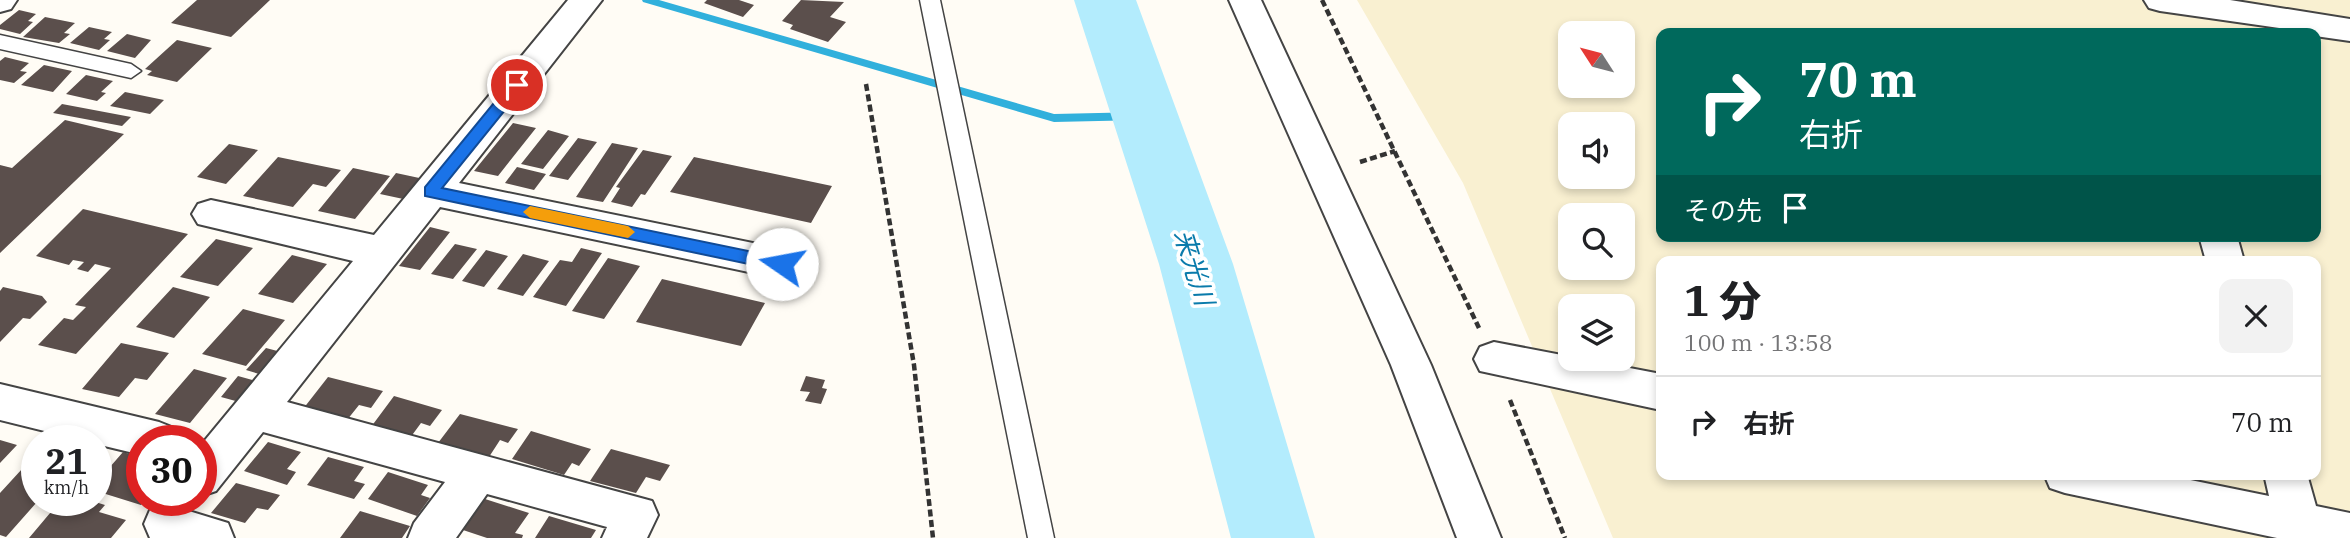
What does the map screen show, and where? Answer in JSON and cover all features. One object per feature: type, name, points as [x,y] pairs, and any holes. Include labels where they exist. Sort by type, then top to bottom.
[{"type":"street","points":[[217,450],[254,411],[586,0]]},
{"type":"street","points":[[1245,0],[1411,365],[1479,538]]},
{"type":"street","points":[[2150,0],[2158,28]]},
{"type":"street","points":[[2160,0],[2350,30]]},
{"type":"street","points":[[431,191],[782,264]]},
{"type":"street","points":[[211,214],[382,252]]},
{"type":"street","points":[[1494,359],[1656,391]]},
{"type":"street","points":[[0,401],[126,433]]},
{"type":"street","points":[[254,411],[636,515],[624,538]]},
{"type":"street","points":[[430,538],[477,472]]},
{"type":"street","points":[[2090,480],[2301,530],[2350,533]]},
{"type":"street","points":[[2287,480],[2301,530]]},
{"type":"street","points":[[168,521],[212,538]]},
{"type":"lane","points":[[930,0],[1041,538]]},
{"type":"lane","points":[[0,42],[131,71]]},
{"type":"path","points":[[1322,0],[1494,359],[1565,538]]},
{"type":"path","points":[[866,84],[914,365],[933,538]]},
{"type":"shaded area","points":[[1357,0],[2350,0],[2350,538],[1613,538],[1463,183]]},
{"type":"building","points":[[197,0],[270,0],[231,37],[171,23]]},
{"type":"building","points":[[707,0],[739,0],[754,5],[743,17],[704,3]]},
{"type":"building","points":[[801,0],[844,2],[830,17],[846,22],[828,42],[790,29],[793,25],[782,21]]},
{"type":"building","points":[[19,10],[36,14],[28,21],[33,22],[20,34],[0,29],[0,25]]},
{"type":"building","points":[[45,17],[75,23],[64,33],[70,34],[59,43],[23,37]]},
{"type":"building","points":[[89,27],[112,32],[104,39],[110,40],[99,50],[70,43]]},
{"type":"building","points":[[127,34],[151,40],[135,58],[107,51]]},
{"type":"building","points":[[177,40],[212,48],[177,82],[147,75],[152,71],[145,69]]},
{"type":"building","points":[[5,57],[29,63],[20,71],[27,72],[14,83],[0,80],[0,61]]},
{"type":"building","points":[[44,65],[72,71],[53,92],[21,85]]},
{"type":"building","points":[[86,75],[113,81],[101,92],[106,93],[97,101],[66,94]]},
{"type":"building","points":[[125,92],[164,100],[150,114],[110,106]]},
{"type":"building","points":[[62,104],[131,117],[122,126],[53,113]]},
{"type":"building","points":[[65,120],[124,134],[0,253],[0,165],[12,168]]},
{"type":"building","points":[[513,123],[536,128],[498,176],[474,171]]},
{"type":"building","points":[[548,130],[569,136],[543,169],[521,164]]},
{"type":"building","points":[[578,138],[597,142],[568,180],[549,176]]},
{"type":"building","points":[[612,143],[638,148],[603,202],[576,197]]},
{"type":"building","points":[[229,144],[258,150],[226,184],[197,177]]},
{"type":"building","points":[[643,150],[672,156],[645,195],[641,194],[632,207],[611,202],[620,188],[616,187]]},
{"type":"building","points":[[278,157],[341,170],[326,187],[313,184],[293,207],[243,196]]},
{"type":"building","points":[[694,157],[832,186],[811,223],[670,192]]},
{"type":"building","points":[[517,167],[546,174],[534,190],[505,183]]},
{"type":"building","points":[[353,168],[390,176],[355,219],[318,211]]},
{"type":"building","points":[[396,173],[424,179],[408,200],[380,194]]},
{"type":"building","points":[[83,209],[188,234],[76,354],[38,345],[64,318],[73,320],[86,307],[75,305],[111,268],[95,264],[88,272],[77,269],[84,262],[73,260],[69,265],[36,256]]},
{"type":"building","points":[[430,227],[450,232],[420,270],[399,266]]},
{"type":"building","points":[[216,239],[253,248],[218,286],[180,277]]},
{"type":"building","points":[[455,244],[477,249],[453,279],[431,274]]},
{"type":"building","points":[[581,248],[602,253],[566,306],[533,297],[560,260],[572,262]]},
{"type":"building","points":[[486,250],[508,256],[484,287],[462,281]]},
{"type":"building","points":[[523,254],[549,261],[523,296],[497,289]]},
{"type":"building","points":[[292,255],[327,264],[293,303],[258,294]]},
{"type":"building","points":[[608,258],[640,266],[604,319],[572,311]]},
{"type":"building","points":[[662,279],[765,303],[741,346],[636,322]]},
{"type":"building","points":[[3,287],[42,296],[47,302],[30,319],[23,318],[0,342],[0,291]]},
{"type":"building","points":[[173,287],[210,297],[174,338],[136,327]]},
{"type":"building","points":[[243,309],[285,320],[246,366],[202,354]]},
{"type":"building","points":[[121,343],[169,353],[147,380],[135,378],[119,397],[82,389]]},
{"type":"building","points":[[266,348],[285,353],[266,376],[246,370]]},
{"type":"building","points":[[194,369],[227,378],[190,423],[155,414]]},
{"type":"building","points":[[238,376],[260,382],[243,403],[221,397]]},
{"type":"building","points":[[806,376],[825,380],[822,388],[827,389],[821,404],[805,401],[810,392],[800,391]]},
{"type":"building","points":[[328,377],[383,391],[371,408],[359,405],[347,420],[303,409]]},
{"type":"building","points":[[394,396],[442,410],[430,426],[421,423],[410,438],[371,427]]},
{"type":"building","points":[[460,414],[518,429],[508,443],[500,440],[489,457],[438,443]]},
{"type":"building","points":[[531,431],[591,449],[579,466],[572,463],[564,475],[512,459]]},
{"type":"building","points":[[0,440],[17,445],[0,463]]},
{"type":"building","points":[[268,442],[301,452],[287,469],[296,472],[287,485],[244,471]]},
{"type":"building","points":[[611,449],[670,465],[660,481],[646,477],[636,493],[590,481]]},
{"type":"building","points":[[123,452],[126,453],[126,500],[112,496],[112,465]]},
{"type":"building","points":[[328,457],[364,467],[354,481],[365,484],[354,499],[307,485]]},
{"type":"building","points":[[21,470],[21,516],[25,516],[6,537],[0,535],[0,493]]},
{"type":"building","points":[[388,472],[428,485],[421,495],[430,498],[417,516],[368,499]]},
{"type":"building","points":[[236,483],[280,495],[268,510],[257,508],[245,523],[217,515],[217,506]]},
{"type":"building","points":[[485,499],[529,513],[515,533],[523,535],[522,538],[487,538],[463,530]]},
{"type":"building","points":[[360,511],[410,526],[402,538],[340,538]]},
{"type":"building","points":[[48,516],[112,516],[126,520],[111,538],[29,538]]},
{"type":"building","points":[[549,516],[596,530],[591,538],[535,538]]},
{"type":"waterway","points":[[647,0],[1054,118],[1143,116]]},
{"type":"waterway","name":"来光川","points":[[1105,0],[1196,264],[1273,538]]},
{"type":"slow traffic","points":[[530,212],[628,232]]},
{"type":"route","points":[[517,85],[431,191],[782,264]]}]
